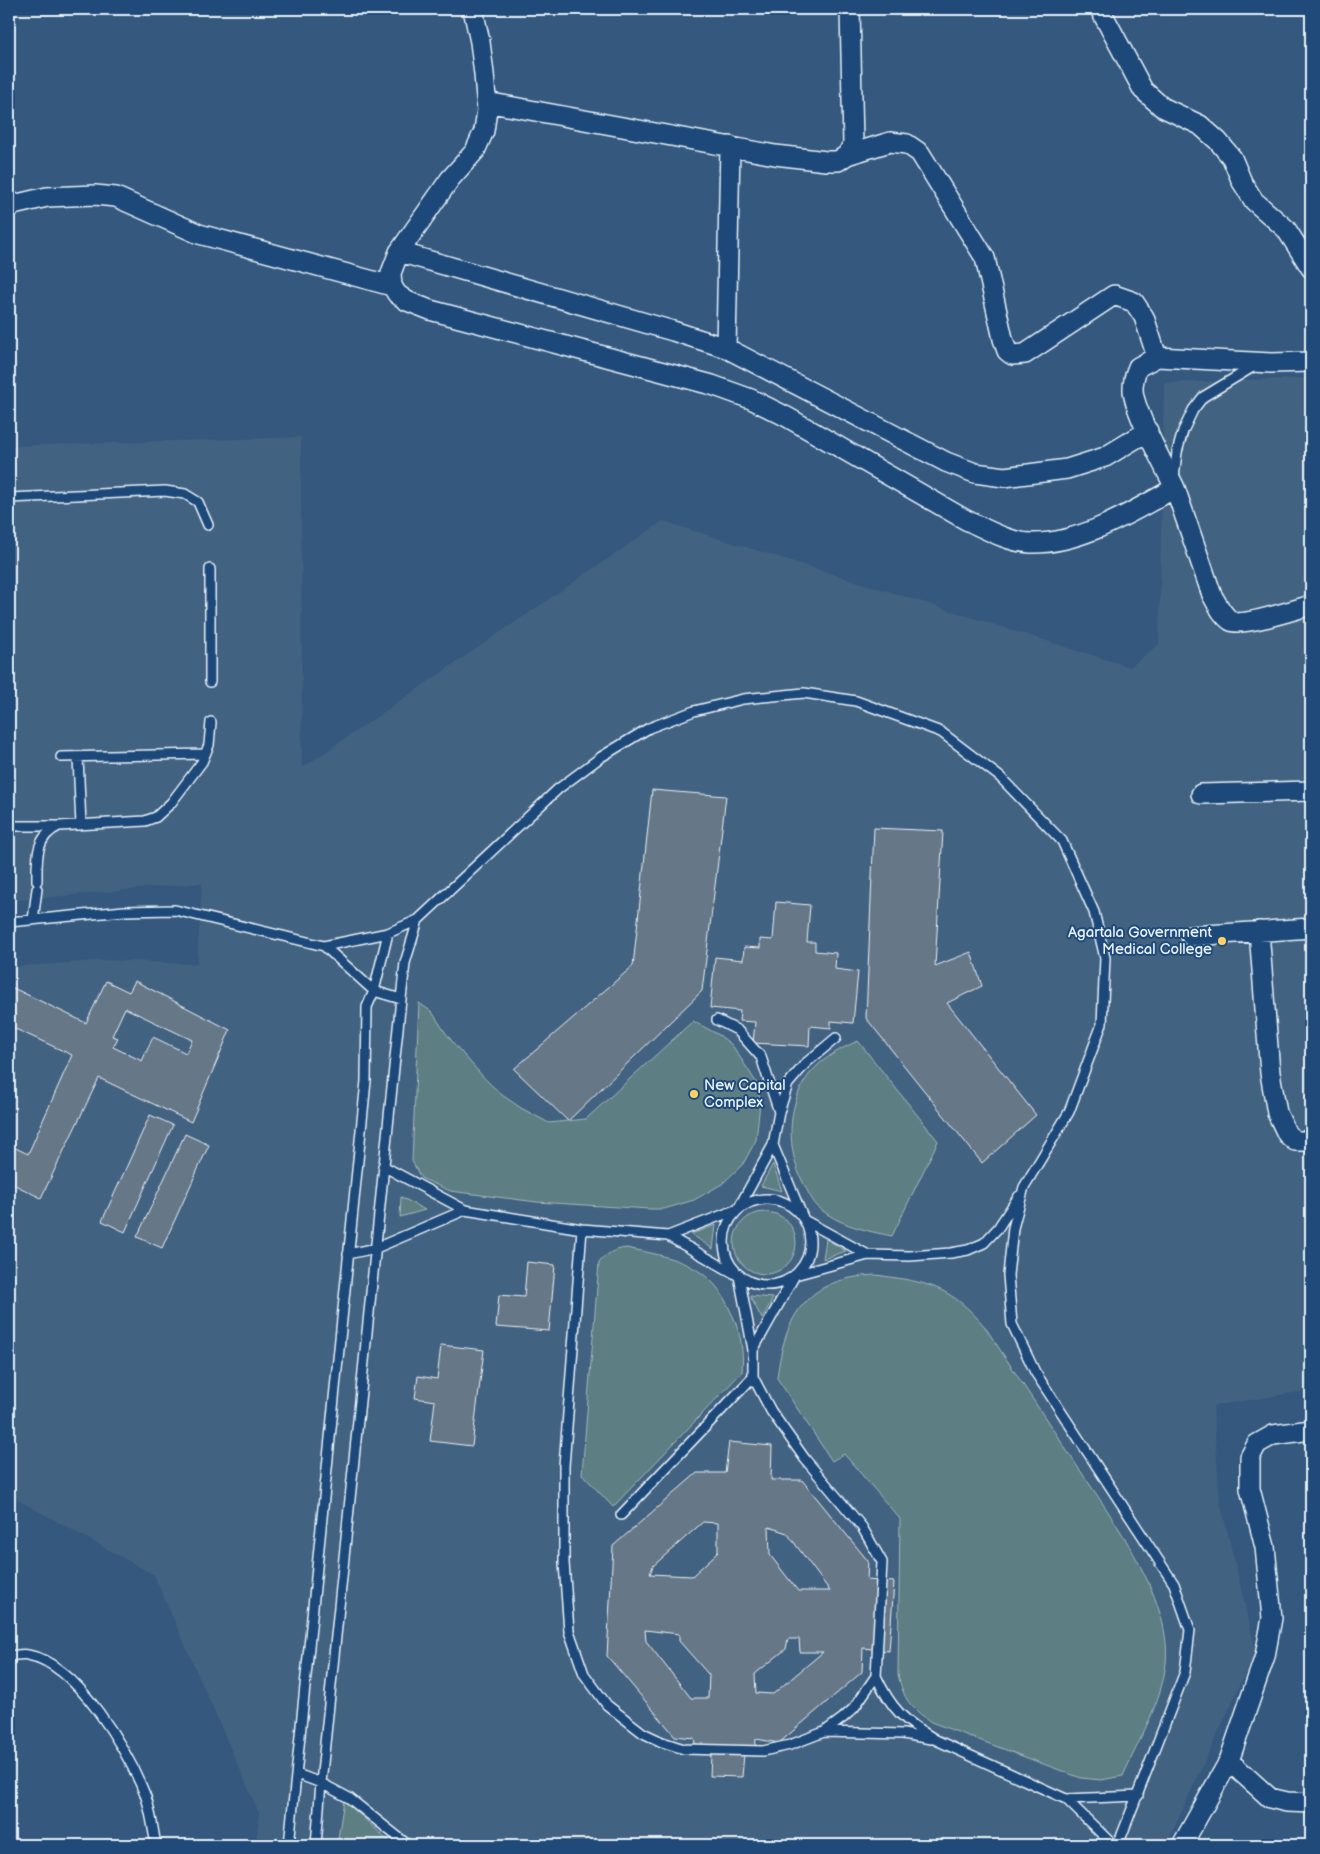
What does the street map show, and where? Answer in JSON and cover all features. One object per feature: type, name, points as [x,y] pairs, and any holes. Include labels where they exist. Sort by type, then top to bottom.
[{"type":"street","points":[[473,9],[480,42],[487,110],[484,131],[475,151],[450,179],[399,252],[391,273],[392,286],[397,294],[407,301],[430,310],[702,382],[751,399],[966,520],[1001,536],[1029,543],[1056,541],[1087,532],[1119,518],[1174,486]]},
{"type":"street","points":[[847,156],[853,144],[850,9]]},
{"type":"street","points":[[1100,9],[1143,90],[1162,107],[1200,125],[1218,141],[1232,158],[1242,182],[1254,201],[1286,229],[1311,268]]},
{"type":"street","points":[[486,102],[730,146],[826,161],[838,161],[847,156],[890,142],[907,144],[920,153],[984,258],[1007,351],[1012,355],[1025,354],[1114,295],[1134,302],[1144,317],[1157,357]]},
{"type":"street","points":[[726,348],[730,146]]},
{"type":"street","points":[[9,206],[47,196],[116,198],[199,234],[392,286]]},
{"type":"street","points":[[399,252],[726,348],[946,462],[975,473],[1004,476],[1067,469],[1105,457],[1148,431]]},
{"type":"street","points":[[1311,362],[1260,362],[1157,357],[1138,366],[1134,375],[1133,390],[1138,409],[1174,486],[1212,595],[1220,610],[1232,621],[1244,622],[1311,605]]},
{"type":"street","points":[[1201,794],[1311,791]]},
{"type":"street","points":[[1191,936],[1311,928]]},
{"type":"street","points":[[1259,932],[1270,1072],[1277,1113],[1287,1134],[1295,1141],[1311,1141]]},
{"type":"street","points":[[1182,1845],[1229,1761],[1265,1656],[1272,1618],[1264,1547],[1250,1488],[1250,1457],[1257,1444],[1272,1435],[1311,1430]]},
{"type":"street","points":[[1229,1761],[1270,1798],[1286,1802],[1311,1803]]},
{"type":"lane","points":[[1174,486],[1177,452],[1183,431],[1193,410],[1203,397],[1260,362]]},
{"type":"lane","points":[[9,498],[165,491],[185,494],[198,502],[208,525]]},
{"type":"lane","points":[[210,569],[210,682]]},
{"type":"lane","points":[[9,922],[124,911],[175,910],[324,946],[388,933],[418,920],[558,789],[602,757],[649,728],[694,711],[743,699],[804,693],[856,701],[941,732],[1000,777],[1062,841],[1094,912],[1105,958],[1102,1024],[1069,1112],[1024,1188],[998,1228],[984,1243],[968,1250],[910,1256],[868,1255],[795,1275],[782,1283],[767,1286],[752,1283],[668,1236],[582,1229],[465,1210],[383,1166]]},
{"type":"lane","points":[[9,826],[59,826],[145,821],[156,817],[184,788],[202,762],[209,746],[211,722]]},
{"type":"lane","points":[[61,757],[205,754]]},
{"type":"lane","points":[[78,757],[81,824]]},
{"type":"lane","points":[[33,920],[37,885],[37,862],[42,840],[46,834],[59,826]]},
{"type":"lane","points":[[316,1845],[401,999],[405,963],[418,920]]},
{"type":"lane","points":[[289,1845],[366,1081],[367,1008],[374,991],[388,933]]},
{"type":"lane","points":[[324,946],[374,991],[401,999]]},
{"type":"lane","points":[[717,1020],[737,1030],[761,1057],[779,1112]]},
{"type":"lane","points":[[836,1038],[806,1063],[788,1084],[779,1112],[773,1145],[738,1209],[729,1221],[724,1235],[724,1250],[729,1264],[739,1276],[753,1350],[753,1377],[776,1419],[805,1460],[862,1527],[882,1562],[876,1676],[890,1703],[901,1716],[936,1740],[1066,1799],[1113,1845]]},
{"type":"lane","points":[[753,1350],[795,1275],[804,1264],[810,1249],[809,1234],[773,1145]]},
{"type":"lane","points":[[1024,1188],[1013,1228],[1008,1275],[1012,1324],[1035,1372],[1174,1584],[1190,1630],[1185,1672],[1118,1845]]},
{"type":"lane","points":[[668,1236],[738,1209],[751,1201],[766,1198],[781,1201],[794,1208],[804,1220],[868,1255]]},
{"type":"lane","points":[[348,1254],[376,1248],[465,1210]]},
{"type":"lane","points":[[582,1229],[564,1466],[564,1563],[568,1631],[584,1674],[607,1705],[643,1733],[684,1749],[763,1751],[790,1745],[824,1732],[854,1708],[876,1676]]},
{"type":"lane","points":[[621,1515],[753,1377]]},
{"type":"lane","points":[[9,1656],[26,1654],[45,1660],[66,1675],[88,1699],[115,1735],[146,1798],[156,1845]]},
{"type":"lane","points":[[824,1732],[903,1734],[936,1740]]},
{"type":"lane","points":[[297,1774],[321,1783],[349,1798],[408,1845]]},
{"type":"lane","points":[[1066,1799],[1138,1796]]},
{"type":"shaded area","name":"New Capital Complex","points":[[1311,378],[1311,1390],[1213,1406],[1220,1501],[1256,1651],[1166,1845],[256,1845],[259,1813],[154,1575],[9,1495],[9,967],[109,960],[197,964],[202,883],[9,901],[9,446],[301,437],[302,768],[663,521],[1130,667],[1159,644],[1164,383]]},
{"type":"green space","points":[[419,1003],[432,1012],[455,1045],[502,1095],[549,1123],[586,1119],[693,1021],[719,1035],[732,1045],[758,1085],[760,1103],[756,1140],[743,1164],[722,1184],[694,1200],[664,1209],[537,1202],[450,1191],[421,1178],[412,1161]]},
{"type":"green space","points":[[858,1041],[938,1141],[892,1236],[844,1223],[818,1207],[811,1198],[800,1176],[792,1149],[791,1135],[794,1108],[804,1082],[815,1068],[828,1057]]},
{"type":"green space","points":[[773,1164],[782,1191],[761,1186]]},
{"type":"green space","points":[[401,1197],[425,1210],[400,1217]]},
{"type":"green space","points":[[765,1212],[777,1214],[787,1221],[794,1231],[796,1243],[794,1255],[787,1265],[777,1272],[765,1274],[753,1272],[743,1265],[736,1255],[734,1243],[736,1231],[743,1221],[753,1214]]},
{"type":"green space","points":[[716,1225],[713,1249],[691,1234]]},
{"type":"green space","points":[[826,1239],[846,1251],[823,1259]]},
{"type":"green space","points":[[626,1248],[674,1259],[706,1276],[715,1285],[723,1296],[736,1323],[742,1347],[742,1372],[613,1507],[582,1474],[599,1263],[611,1252]]},
{"type":"green space","points":[[876,1275],[910,1280],[937,1288],[949,1294],[973,1313],[985,1327],[1117,1526],[1148,1582],[1159,1610],[1165,1637],[1166,1663],[1164,1677],[1155,1706],[1123,1776],[1101,1780],[1081,1778],[931,1722],[912,1707],[905,1696],[898,1674],[900,1519],[844,1454],[832,1461],[777,1378],[786,1335],[794,1318],[804,1304],[816,1292],[833,1283]]},
{"type":"green space","points":[[750,1296],[773,1298],[762,1319]]},
{"type":"green space","points":[[344,1800],[393,1845],[337,1845]]},
{"type":"building","points":[[652,790],[726,796],[702,991],[568,1121],[514,1069],[633,966]]},
{"type":"building","points":[[874,828],[943,831],[935,966],[971,952],[982,986],[947,1003],[1036,1115],[982,1163],[866,1018]]},
{"type":"building","points":[[776,902],[810,905],[807,942],[815,942],[815,951],[836,953],[835,969],[858,972],[853,1023],[831,1021],[831,1028],[810,1026],[809,1046],[753,1043],[755,1022],[739,1021],[740,1011],[710,1008],[715,957],[743,960],[744,947],[760,948],[760,939],[773,940]]},
{"type":"building","points":[[106,981],[129,992],[135,981],[230,1030],[191,1122],[99,1078],[41,1198],[9,1182],[9,1145],[28,1154],[72,1055],[9,1026],[9,986],[86,1023]],"holes":[[[125,1008],[192,1040],[186,1053],[153,1037],[142,1061],[113,1047],[118,1038],[112,1036]]]},
{"type":"building","points":[[150,1115],[173,1125],[125,1232],[102,1221]]},
{"type":"building","points":[[185,1134],[209,1145],[162,1248],[137,1237]]},
{"type":"building","points":[[527,1262],[555,1265],[549,1331],[496,1327],[499,1295],[524,1297]]},
{"type":"building","points":[[441,1345],[484,1350],[472,1446],[430,1441],[435,1401],[415,1398],[418,1376],[437,1379]]},
{"type":"building","points":[[729,1442],[772,1446],[771,1480],[802,1480],[868,1561],[867,1580],[894,1582],[889,1651],[863,1648],[862,1672],[779,1743],[756,1739],[755,1756],[744,1754],[742,1777],[710,1776],[711,1754],[697,1754],[694,1738],[675,1736],[607,1656],[613,1546],[697,1473],[725,1473]],"holes":[[[703,1522],[718,1523],[718,1552],[692,1576],[650,1574],[653,1566]],[[769,1527],[787,1533],[830,1591],[798,1591],[770,1555]],[[645,1630],[679,1634],[679,1641],[709,1675],[708,1698],[691,1698],[646,1641]],[[788,1639],[799,1639],[800,1652],[823,1652],[773,1694],[756,1693],[755,1674],[786,1649]]]},
{"type":"place","name":"Agartala Government Medical College","points":[[1222,941]]},
{"type":"place","name":"New Capital Complex","points":[[694,1094]]}]
